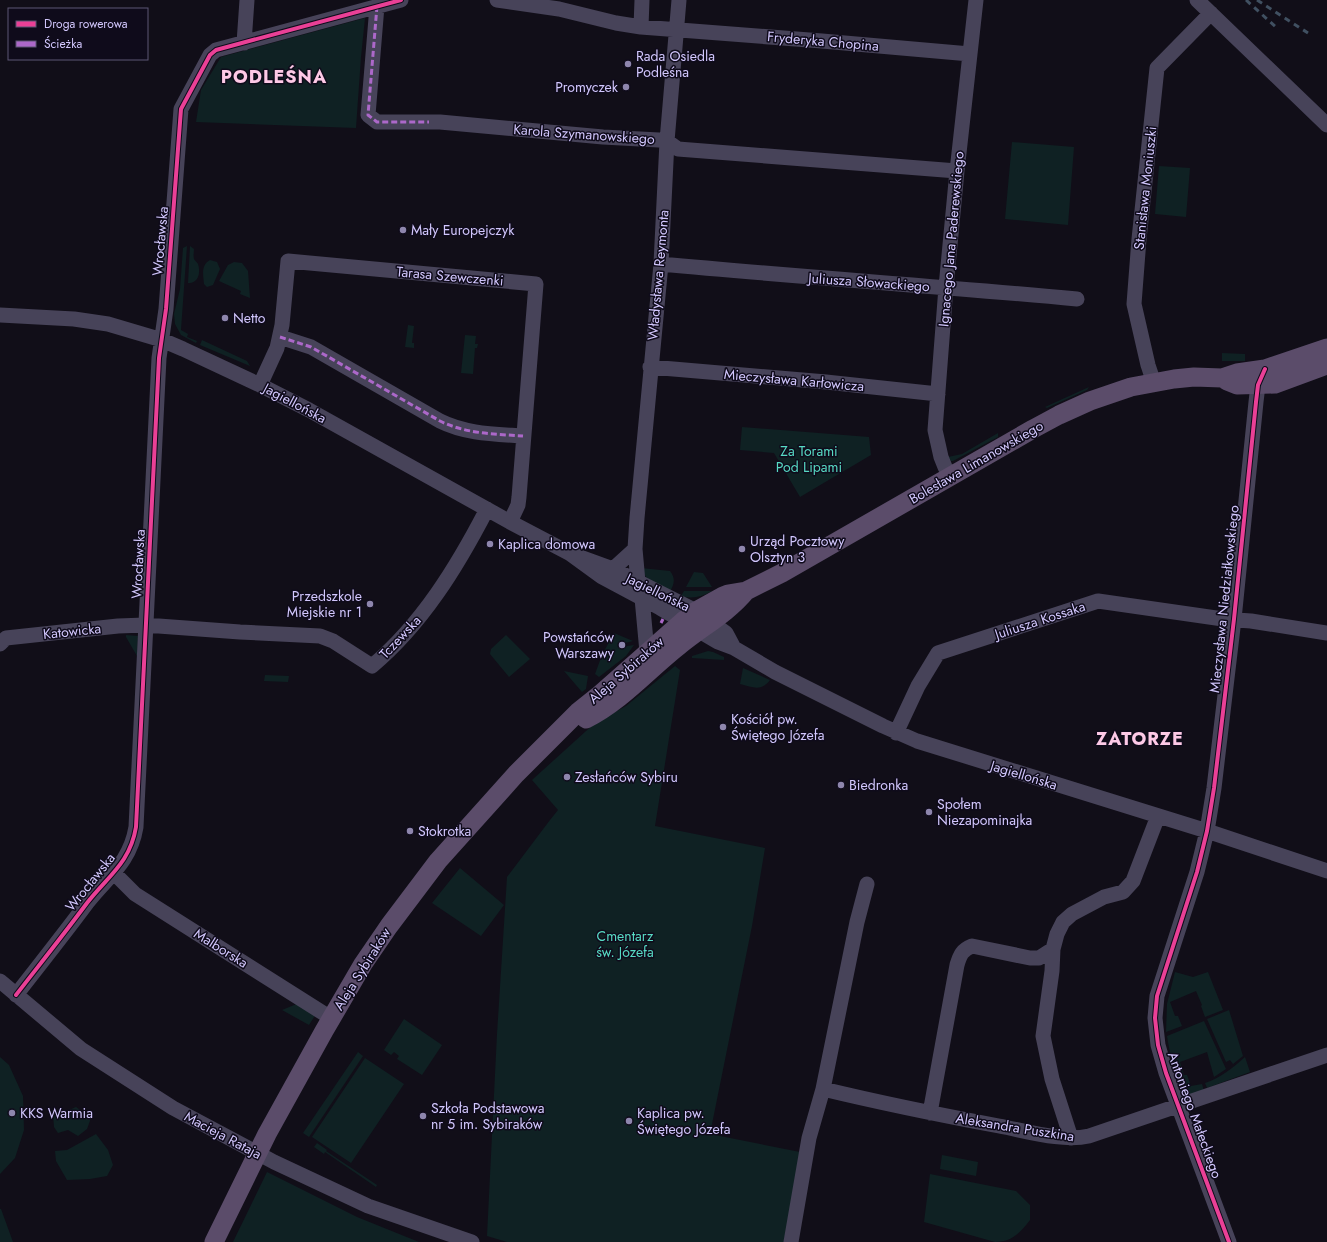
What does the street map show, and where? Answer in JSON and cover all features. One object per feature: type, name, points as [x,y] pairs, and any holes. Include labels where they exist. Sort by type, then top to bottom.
[{"type":"main road","name":"Bolesława Limanowskiego","points":[[697,621],[733,605],[746,591],[782,573],[1059,415],[1090,401],[1114,392],[1154,383],[1194,378],[1222,378],[1238,385],[1261,377],[1327,348]]},
{"type":"main road","name":"Bolesława Limanowskiego","points":[[1261,377],[1274,384],[1327,365]]},
{"type":"main road","name":"Aleja Sybiraków","points":[[214,1242],[270,1128],[331,1018],[363,964],[389,926],[438,861],[516,774],[578,712],[647,652],[697,621]]},
{"type":"main road","name":"Aleja Sybiraków","points":[[559,732],[614,702],[679,646],[697,621]]},
{"type":"street","points":[[244,43],[247,0]]},
{"type":"street","name":"Wrocławska","points":[[16,995],[93,896],[114,873],[122,862],[134,838],[136,827],[159,358],[167,301],[181,109],[210,54],[213,52],[401,0]]},
{"type":"street","name":"Fryderyka Chopina","points":[[497,0],[559,9],[616,23],[641,27],[970,54]]},
{"type":"street","points":[[641,27],[642,0]]},
{"type":"street","name":"Władysława Reymonta","points":[[638,582],[635,549],[650,367],[661,264],[667,141],[679,0]]},
{"type":"street","name":"Ignacego Jana Paderewskiego","points":[[951,476],[944,467],[936,430],[946,287],[976,0]]},
{"type":"street","points":[[1197,0],[1327,125]]},
{"type":"street","name":"Karola Szymanowskiego","points":[[377,6],[368,115],[377,122],[440,122],[603,137],[659,140],[667,141],[678,149],[957,171]]},
{"type":"street","name":"Stanisława Moniuszki","points":[[1154,383],[1148,365],[1134,304],[1139,239],[1157,68],[1211,13]]},
{"type":"street","name":"Tarasa Szewczenki","points":[[260,385],[277,348],[280,337],[288,261],[536,284],[518,505],[510,522]]},
{"type":"street","name":"Juliusza Słowackiego","points":[[661,264],[794,276],[946,287],[1076,300]]},
{"type":"street","name":"Jagiellońska","points":[[0,315],[74,319],[108,324],[162,340],[260,385],[316,414],[510,522],[569,553],[613,569],[638,582],[697,621],[718,642],[734,648],[775,672],[896,733],[917,741],[1207,831],[1327,871]]},
{"type":"street","points":[[280,337],[311,347],[453,428],[465,431],[523,436]]},
{"type":"street","name":"Mieczysława Karłowicza","points":[[650,367],[826,382],[938,394]]},
{"type":"street","name":"Mieczysława Niedziałkowskiego","points":[[1207,831],[1214,788],[1261,377]]},
{"type":"street","name":"Tczewska","points":[[146,625],[320,636],[333,641],[372,666],[395,646],[438,593],[487,509]]},
{"type":"street","points":[[613,569],[635,549]]},
{"type":"street","name":"Jagiellońska","points":[[569,553],[602,577],[642,598],[697,621]]},
{"type":"street","points":[[642,598],[647,652]]},
{"type":"street","name":"Juliusza Kossaka","points":[[896,733],[918,686],[938,653],[1098,601],[1251,621],[1327,633]]},
{"type":"street","name":"Katowicka","points":[[0,644],[6,638],[110,627],[146,625]]},
{"type":"street","points":[[1071,1138],[1052,1080],[1043,1036],[1051,979],[1053,949],[1057,934],[1063,922],[1072,914],[1104,897],[1122,892],[1133,881],[1158,816]]},
{"type":"street","name":"Antoniego Małeckiego","points":[[1207,831],[1197,872],[1157,996],[1156,1018],[1158,1045],[1166,1073],[1229,1242]]},
{"type":"street","name":"Malborska","points":[[114,873],[135,894],[331,1018]]},
{"type":"street","points":[[791,1242],[809,1138],[823,1089],[857,922],[867,884]]},
{"type":"street","points":[[930,1113],[955,975],[961,954],[966,948],[972,946],[1030,958],[1039,958],[1053,949]]},
{"type":"street","name":"Macieja Rataja","points":[[0,981],[87,1053],[173,1108],[258,1153],[368,1206],[472,1242]]},
{"type":"street","name":"Aleksandra Puszkina","points":[[823,1089],[930,1113],[1049,1136],[1078,1139],[1327,1055]]},
{"type":"green space","points":[[365,18],[356,128],[196,122],[201,90],[221,57]]},
{"type":"green space","points":[[1012,142],[1074,147],[1068,225],[1005,219]]},
{"type":"green space","points":[[1159,166],[1190,168],[1186,217],[1155,214]]},
{"type":"green space","points":[[187,246],[181,330],[188,334],[187,337],[197,341],[196,343],[181,335],[175,324],[174,314],[180,289],[183,248]]},
{"type":"green space","points":[[190,246],[194,249],[194,259],[198,264],[199,274],[194,282],[188,283]]},
{"type":"green space","points":[[210,260],[217,262],[220,269],[213,285],[207,287],[204,284],[203,270],[205,264]]},
{"type":"green space","points":[[234,262],[242,263],[248,271],[250,298],[240,294],[241,291],[219,281],[228,265]]},
{"type":"green space","points":[[408,325],[414,326],[412,343],[414,343],[414,348],[405,347]]},
{"type":"green space","points":[[465,335],[476,336],[475,344],[478,344],[477,348],[475,348],[473,374],[461,373]]},
{"type":"green space","points":[[202,340],[247,361],[250,366],[200,345]]},
{"type":"green space","points":[[1222,353],[1245,354],[1245,361],[1222,361]]},
{"type":"green space","points":[[1089,387],[1087,390],[1047,408],[1045,407]]},
{"type":"green space","name":"Za Torami Pod Lipami","points":[[742,427],[869,437],[871,455],[800,497],[774,453],[740,450]]},
{"type":"green space","points":[[998,433],[998,437],[953,461],[951,461],[948,457],[962,454]]},
{"type":"green space","points":[[641,568],[670,571],[674,582],[670,592],[649,580]]},
{"type":"green space","points":[[694,572],[703,573],[712,587],[686,587]]},
{"type":"green space","points":[[684,591],[712,591],[701,596],[689,597],[681,596]]},
{"type":"green space","points":[[614,633],[633,641],[621,644],[621,647],[634,645],[626,656],[599,677],[595,674],[602,655]]},
{"type":"green space","points":[[126,635],[138,636],[137,656],[126,637]]},
{"type":"green space","points":[[506,635],[530,659],[509,677],[490,654],[491,649]]},
{"type":"green space","points":[[708,651],[724,657],[724,660],[692,658],[692,656]]},
{"type":"green space","name":"Cmentarz św. Józefa","points":[[675,666],[680,670],[655,826],[765,848],[752,926],[710,1134],[800,1152],[784,1242],[507,1242],[487,1236],[497,1034],[507,877],[558,810],[532,780],[596,722],[626,706]]},
{"type":"green space","points":[[743,668],[770,680],[767,684],[756,688],[740,684]]},
{"type":"green space","points":[[564,671],[588,676],[586,689],[582,692]]},
{"type":"green space","points":[[265,675],[289,676],[288,682],[264,681]]},
{"type":"green space","points":[[460,868],[504,905],[481,936],[432,903]]},
{"type":"green space","points":[[1175,972],[1193,977],[1208,972],[1223,1010],[1205,1017],[1196,991],[1170,1002],[1175,1016],[1178,1016],[1182,1026],[1166,1032],[1167,1004]]},
{"type":"green space","points":[[299,1003],[316,1014],[309,1025],[282,1010]]},
{"type":"green space","points":[[1229,1010],[1243,1056],[1233,1064],[1230,1060],[1226,1062],[1207,1019]]},
{"type":"green space","points":[[404,1019],[442,1045],[422,1075],[397,1059],[399,1056],[394,1052],[391,1055],[384,1050]]},
{"type":"green space","points":[[1204,1021],[1226,1069],[1214,1077],[1207,1052],[1180,1062],[1184,1075],[1187,1075],[1191,1086],[1202,1084],[1204,1091],[1187,1097],[1174,1067],[1167,1036]]},
{"type":"green space","points":[[358,1052],[363,1056],[309,1137],[303,1133]]},
{"type":"green space","name":"KKS Warmia","points":[[0,1057],[9,1065],[23,1096],[24,1130],[15,1158],[0,1174]]},
{"type":"green space","points":[[1245,1057],[1250,1072],[1207,1088],[1205,1083],[1226,1072]]},
{"type":"green space","points":[[365,1058],[404,1084],[351,1163],[312,1137]]},
{"type":"green space","points":[[76,1107],[91,1118],[87,1129],[78,1136],[68,1130],[58,1133],[54,1127],[53,1114],[60,1109],[67,1111]]},
{"type":"green space","points":[[96,1134],[108,1150],[113,1165],[107,1176],[90,1179],[67,1180],[56,1161],[55,1151],[67,1150]]},
{"type":"green space","points":[[317,1143],[327,1150],[326,1151],[377,1185],[376,1187],[325,1152],[324,1154],[314,1147]]},
{"type":"green space","points":[[942,1155],[978,1162],[976,1176],[940,1169]]},
{"type":"green space","points":[[267,1172],[357,1217],[419,1242],[233,1242]]},
{"type":"green space","points":[[930,1174],[1016,1191],[1030,1205],[1030,1220],[1015,1236],[1001,1242],[995,1242],[924,1222]]},
{"type":"green space","points":[[1,1209],[13,1242],[0,1242]]},
{"type":"railway","points":[[1246,0],[1277,28]]},
{"type":"railway","points":[[1257,0],[1308,33]]},
{"type":"marked path","points":[[377,6],[368,115],[377,122],[429,122]]},
{"type":"marked path","points":[[280,337],[311,347],[440,421],[460,429],[481,433],[523,436]]},
{"type":"marked path","points":[[661,623],[663,619]]},
{"type":"cycle path","points":[[16,995],[87,903],[123,860],[129,850],[136,827],[159,358],[166,309],[181,109],[210,55],[216,50],[401,0]]},
{"type":"cycle path","points":[[1229,1242],[1166,1073],[1158,1045],[1155,1018],[1157,996],[1197,872],[1207,831],[1214,788],[1234,619],[1258,385],[1265,369]]},
{"type":"place","name":"Rada Osiedla Podleśna","points":[[628,64]]},
{"type":"place","name":"Promyczek","points":[[626,87]]},
{"type":"place","name":"Mały Europejczyk","points":[[403,230]]},
{"type":"place","name":"Netto","points":[[225,318]]},
{"type":"place","name":"Kaplica domowa","points":[[490,544]]},
{"type":"place","name":"Urząd Pocztowy Olsztyn 3","points":[[742,549]]},
{"type":"place","name":"Przedszkole Miejskie nr 1","points":[[370,604]]},
{"type":"place","name":"Powstańców Warszawy","points":[[622,645]]},
{"type":"place","name":"Kościół pw. Świętego Józefa","points":[[723,727]]},
{"type":"place","name":"Zesłańców Sybiru","points":[[567,777]]},
{"type":"place","name":"Biedronka","points":[[841,785]]},
{"type":"place","name":"Społem Niezapominajka","points":[[929,812]]},
{"type":"place","name":"Stokrotka","points":[[410,831]]},
{"type":"place","name":"KKS Warmia","points":[[12,1113]]},
{"type":"place","name":"Szkoła Podstawowa nr 5 im. Sybiraków","points":[[423,1116]]},
{"type":"place","name":"Kaplica pw. Świętego Józefa","points":[[629,1121]]},
{"type":"district","name":"PODLEŚNA","points":[[274,77]]},
{"type":"district","name":"ZATORZE","points":[[1140,739]]}]
